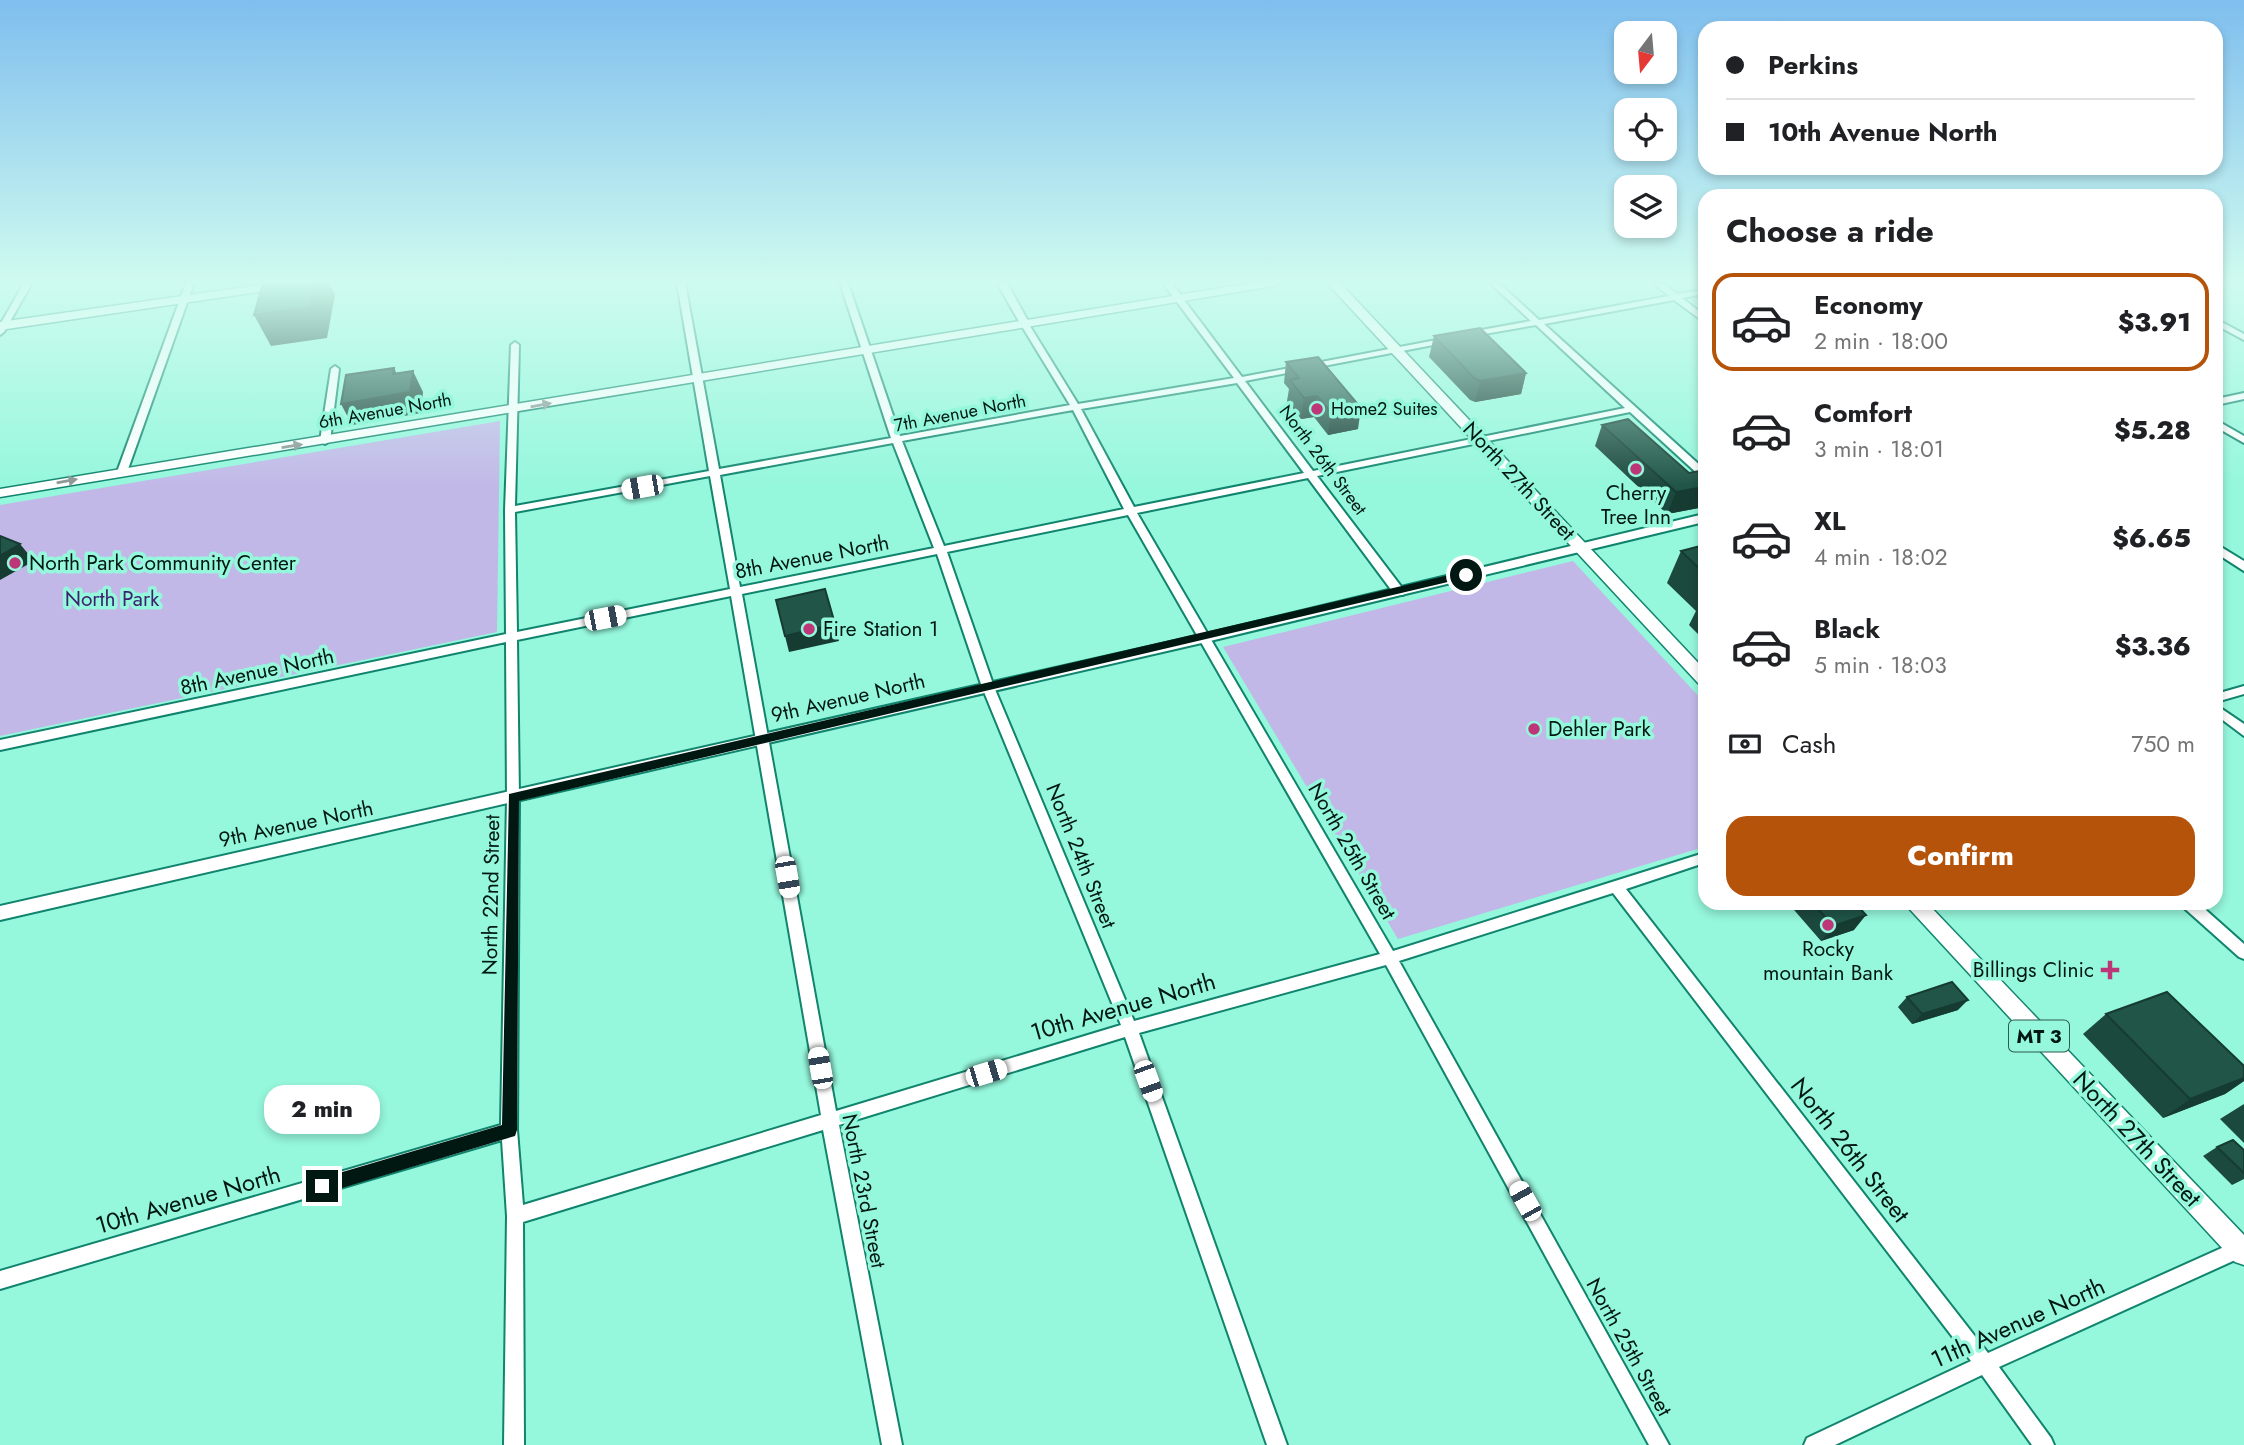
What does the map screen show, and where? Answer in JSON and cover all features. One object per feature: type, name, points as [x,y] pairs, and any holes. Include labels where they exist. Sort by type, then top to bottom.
[{"type":"main road","name":"6th Avenue North","points":[[0,493],[870,350]]},
{"type":"main road","name":"North 27th Street","points":[[1394,350],[1698,673]]},
{"type":"main road","name":"North 27th Street","points":[[1921,910],[2243,1250]]},
{"type":"street","points":[[122,472],[165,350]]},
{"type":"street","name":"North 22nd Street","points":[[514,1445],[515,1216],[509,1130],[513,798],[510,510],[515,350]]},
{"type":"street","name":"North 23rd Street","points":[[693,350],[830,1122],[892,1445]]},
{"type":"street","name":"North 25th Street","points":[[1041,350],[1076,407],[1130,510],[1390,958],[1659,1445]]},
{"type":"street","name":"North 26th Street","points":[[1218,350],[1399,592]]},
{"type":"street","name":"7th Avenue North","points":[[510,510],[1076,407],[1240,380],[1386,350]]},
{"type":"street","points":[[1568,350],[1698,469]]},
{"type":"street","name":"North 24th Street","points":[[867,351],[897,441],[941,551],[988,687],[1130,1029],[1277,1445]]},
{"type":"street","points":[[325,441],[335,369]]},
{"type":"street","points":[[2223,400],[2244,396]]},
{"type":"street","name":"8th Avenue North","points":[[0,745],[736,591],[1632,409]]},
{"type":"street","points":[[2223,427],[2244,440]]},
{"type":"street","name":"9th Avenue North","points":[[0,913],[1206,638],[1698,519]]},
{"type":"street","points":[[2223,553],[2244,567]]},
{"type":"street","points":[[2223,696],[2244,690]]},
{"type":"street","points":[[2223,714],[2244,731]]},
{"type":"street","name":"10th Avenue North","points":[[515,1216],[1130,1029],[1390,958],[1698,860]]},
{"type":"street","name":"North 26th Street","points":[[1616,886],[1985,1364],[2044,1445]]},
{"type":"street","points":[[2196,910],[2244,953]]},
{"type":"street","name":"10th Avenue North","points":[[0,1280],[509,1130]]},
{"type":"street","name":"11th Avenue North","points":[[1814,1445],[1985,1364],[2243,1250]]},
{"type":"green space","name":"North Park","points":[[500,421],[497,632],[0,736],[0,505]]},
{"type":"green space","points":[[1573,561],[1698,696],[1698,849],[1398,939],[1223,647]]},
{"type":"building","points":[[1448,350],[1503,350],[1526,373],[1480,381]]},
{"type":"building","points":[[1318,357],[1361,408],[1331,413],[1317,396],[1304,398],[1290,380],[1299,378],[1286,362]]},
{"type":"building","points":[[394,368],[393,374],[413,371],[410,392],[341,404],[346,375]]},
{"type":"building","points":[[1628,419],[1689,473],[1698,471],[1698,488],[1676,492],[1602,425]]},
{"type":"building","points":[[0,536],[20,544],[0,556]]},
{"type":"building","points":[[1698,547],[1698,567],[1681,551]]},
{"type":"building","points":[[825,589],[835,624],[785,636],[776,600]]},
{"type":"building","points":[[1819,910],[1861,910],[1866,915],[1833,926]]},
{"type":"building","points":[[1952,982],[1968,1000],[1922,1014],[1907,997]]},
{"type":"building","points":[[2167,992],[2244,1066],[2244,1078],[2190,1099],[2106,1014]]},
{"type":"building","points":[[2233,1140],[2244,1150],[2244,1173],[2217,1147]]},
{"type":"place","name":"Home2 Suites","points":[[1317,409]]},
{"type":"place","name":"Cherry Tree Inn","points":[[1636,469]]},
{"type":"place","name":"North Park Community Center","points":[[15,563]]},
{"type":"place","name":"Fire Station 1","points":[[809,629]]},
{"type":"place","name":"Dehler Park","points":[[1534,729]]},
{"type":"place","name":"Rocky mountain Bank","points":[[1828,925]]},
{"type":"place","name":"Billings Clinic","points":[[2110,970]]},
{"type":"route","points":[[322,1186],[509,1130],[513,798],[1206,638],[1466,575]]}]
